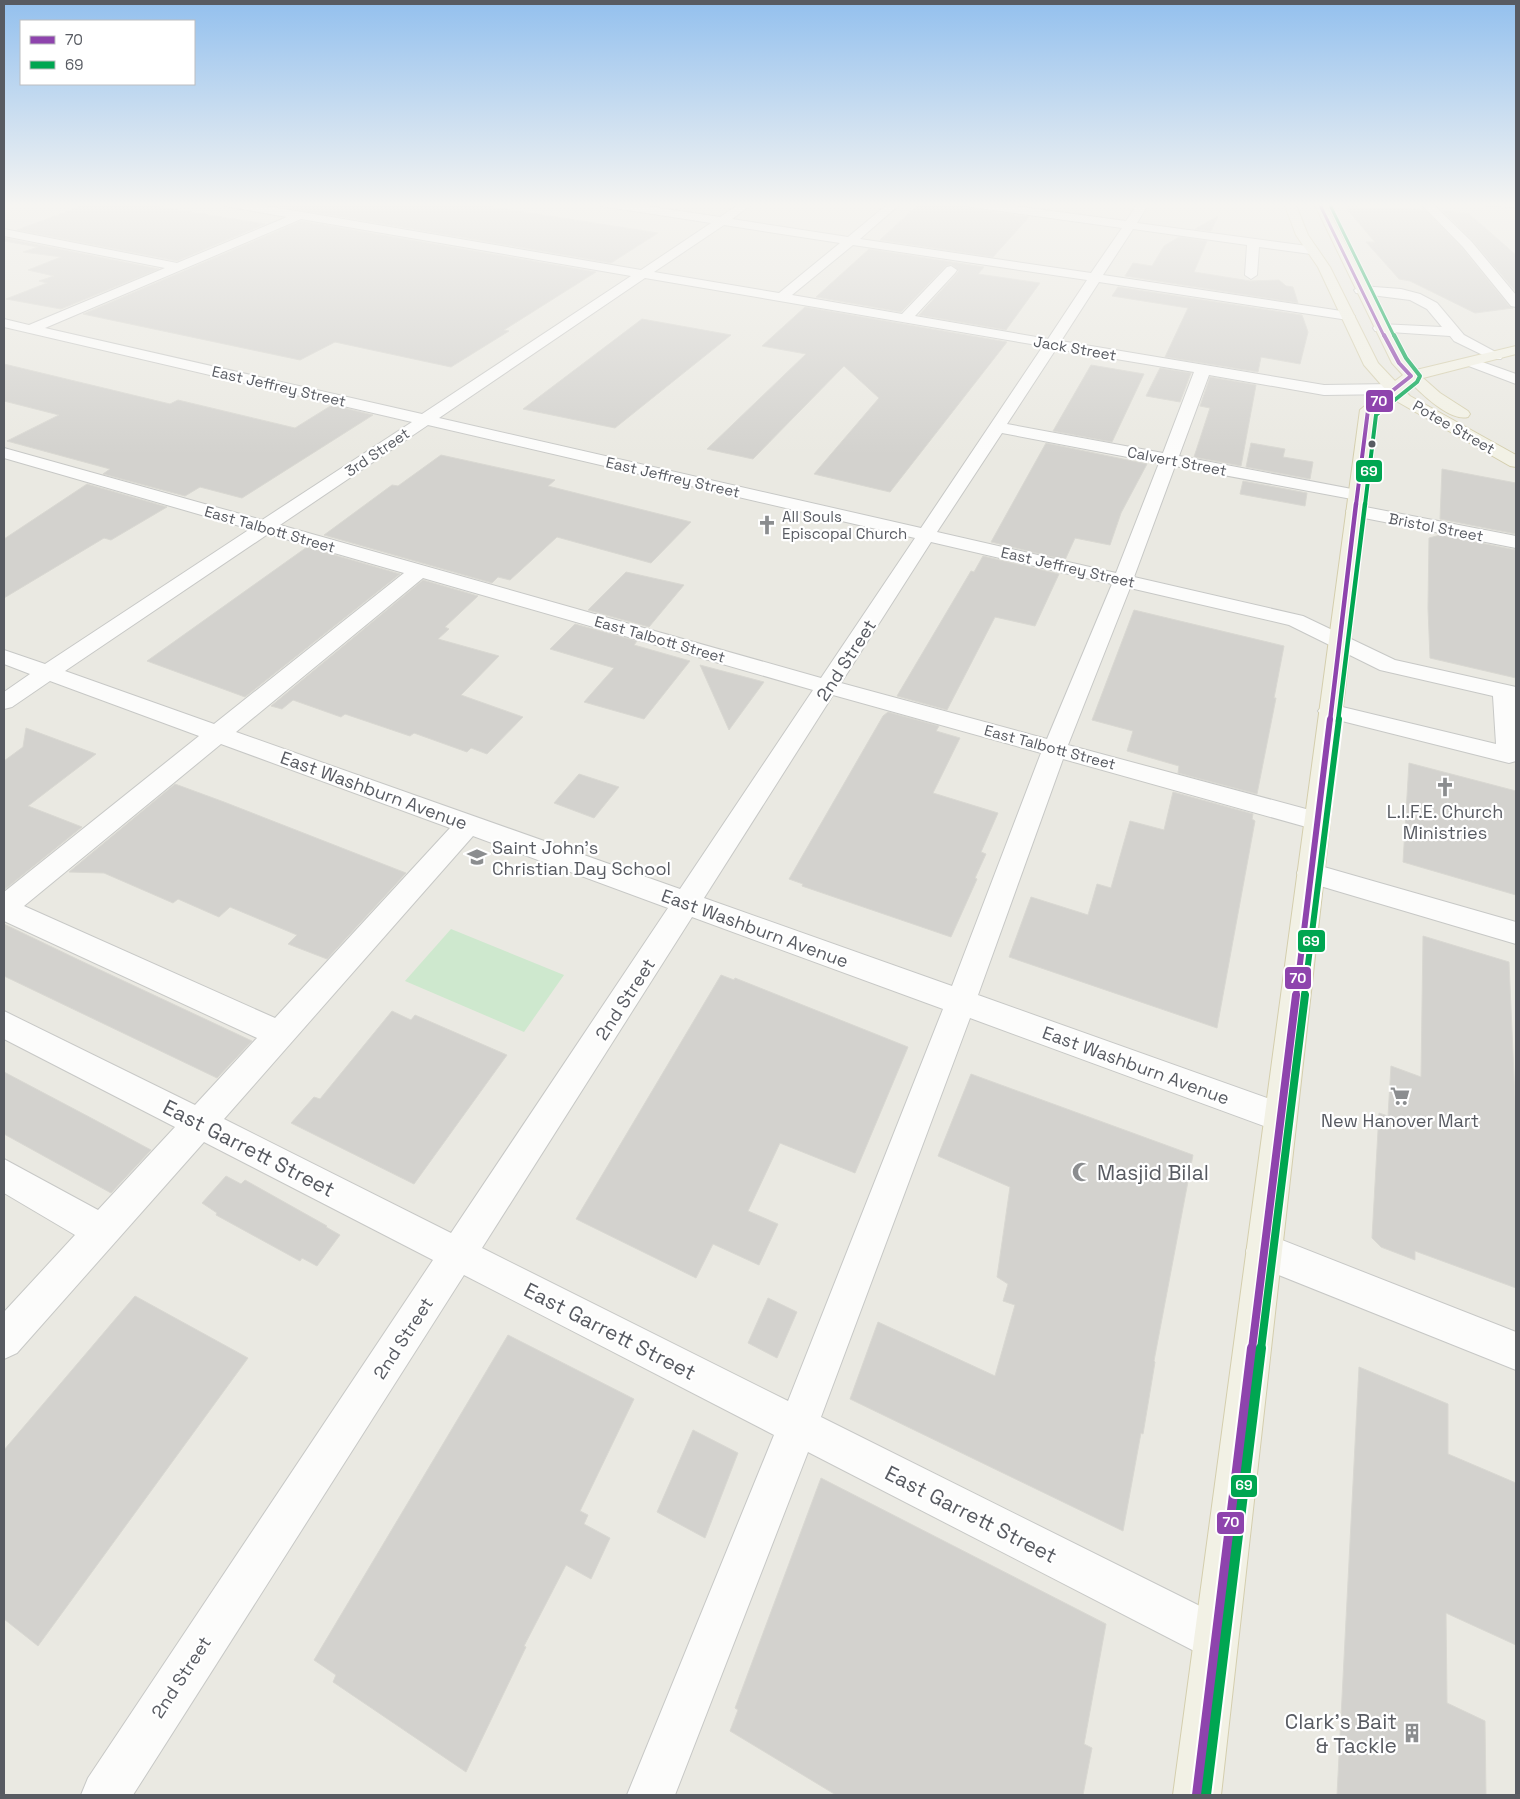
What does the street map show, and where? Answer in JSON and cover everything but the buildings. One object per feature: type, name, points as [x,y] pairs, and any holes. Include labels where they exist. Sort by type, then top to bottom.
[{"type":"main road","name":"Potee Street","points":[[1334,287],[1371,364],[1393,389],[1433,417],[1516,462]]},
{"type":"main road","name":"Potee Street","points":[[1360,287],[1399,363],[1411,376],[1456,410],[1516,444]]},
{"type":"main road","points":[[1197,1795],[1368,410],[1411,376],[1516,350]]},
{"type":"street","points":[[31,329],[132,287]]},
{"type":"street","name":"3rd Street","points":[[4,702],[624,287]]},
{"type":"street","name":"Jack Street","points":[[717,287],[1324,390],[1393,389]]},
{"type":"street","points":[[781,298],[794,287]]},
{"type":"street","points":[[905,319],[935,287]]},
{"type":"street","name":"2nd Street","points":[[104,1795],[1089,287]]},
{"type":"street","points":[[1155,287],[1348,316]]},
{"type":"street","points":[[1503,287],[1516,302]]},
{"type":"street","points":[[1361,290],[1401,293],[1416,297],[1432,306],[1453,332],[1468,344],[1496,356]]},
{"type":"street","points":[[1380,328],[1453,332]]},
{"type":"street","name":"East Jeffrey Street","points":[[8,330],[31,329],[1296,620],[1388,665],[1510,692]]},
{"type":"street","points":[[1471,362],[1516,379]]},
{"type":"street","points":[[651,1795],[798,1426],[1055,748],[1123,580],[1203,370]]},
{"type":"street","name":"Calvert Street","points":[[998,427],[1169,460],[1356,503]]},
{"type":"street","name":"East Talbott Street","points":[[4,453],[829,687],[1317,821]]},
{"type":"street","name":"Bristol Street","points":[[1356,503],[1516,542]]},
{"type":"street","points":[[280,1034],[4,908],[419,571]]},
{"type":"street","name":"East Washburn Avenue","points":[[4,657],[1280,1117]]},
{"type":"street","points":[[1330,711],[1509,755],[1510,692]]},
{"type":"street","points":[[4,1340],[469,824]]},
{"type":"street","points":[[1310,873],[1516,932]]},
{"type":"street","name":"East Garrett Street","points":[[4,1024],[1216,1638]]},
{"type":"street","points":[[4,1175],[102,1231]]},
{"type":"street","points":[[1264,1251],[1516,1351]]},
{"type":"green space","points":[[451,929],[564,975],[524,1032],[405,981]]},
{"type":"transit line","name":"70","points":[[1197,1795],[1368,410],[1411,376],[1399,363],[1360,287]]},
{"type":"transit line","name":"69","points":[[1206,1795],[1376,415],[1417,382],[1420,376],[1406,358],[1370,287]]},
{"type":"place","name":"All Souls Episcopal Church","points":[[767,525]]},
{"type":"place","name":"L.I.F.E. Church Ministries","points":[[1445,787]]},
{"type":"place","name":"Saint John's Christian Day School","points":[[477,857]]},
{"type":"place","name":"New Hanover Mart","points":[[1400,1096]]},
{"type":"place","name":"Masjid Bilal","points":[[1082,1172]]},
{"type":"place","name":"Clark's Bait & Tackle","points":[[1412,1733]]}]
